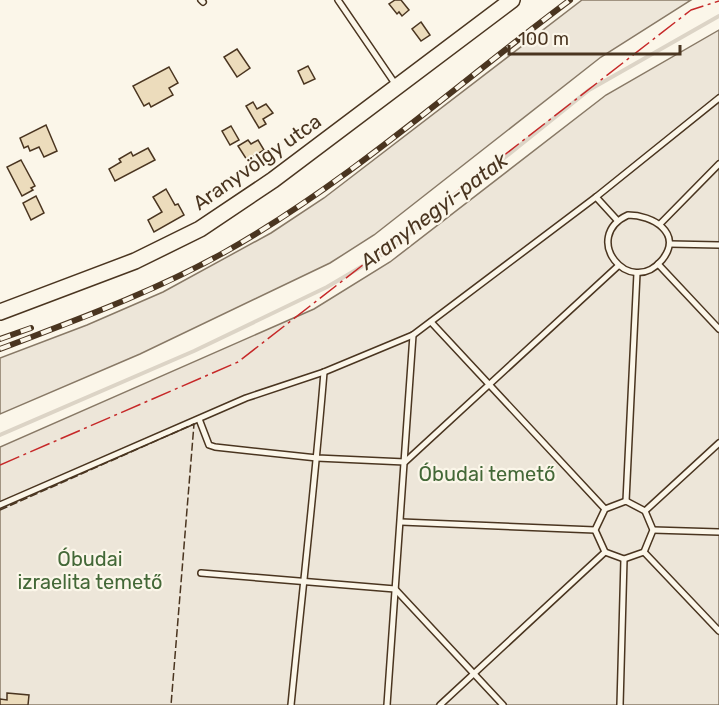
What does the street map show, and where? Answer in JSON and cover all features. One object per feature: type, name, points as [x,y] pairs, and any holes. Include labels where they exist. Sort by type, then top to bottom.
[{"type":"street","name":"Aranyvölgy utca","points":[[0,312],[135,261],[200,229],[251,196],[512,0]]},
{"type":"lane","points":[[338,0],[397,87]]},
{"type":"lane","points":[[0,505],[246,398],[324,372],[413,334],[596,197],[719,98]]},
{"type":"lane","points":[[660,224],[719,164]]},
{"type":"lane","points":[[596,197],[617,220]]},
{"type":"lane","points":[[628,215],[638,215],[660,224],[670,244],[666,255],[658,264],[637,273],[618,266],[610,254],[607,240],[617,220],[628,215]]},
{"type":"lane","points":[[670,244],[719,245]]},
{"type":"lane","points":[[658,264],[719,329]]},
{"type":"lane","points":[[199,419],[209,445],[215,447],[317,458],[405,462],[488,383],[618,266]]},
{"type":"lane","points":[[626,501],[637,273]]},
{"type":"lane","points":[[431,322],[605,509]]},
{"type":"lane","points":[[387,705],[413,334]]},
{"type":"lane","points":[[291,705],[324,372]]},
{"type":"lane","points":[[645,511],[719,443]]},
{"type":"lane","points":[[626,501],[645,511],[653,530],[644,552],[624,559],[605,552],[596,530],[605,509],[626,501]]},
{"type":"lane","points":[[401,522],[596,530]]},
{"type":"lane","points":[[653,530],[719,532]]},
{"type":"lane","points":[[440,705],[605,552]]},
{"type":"lane","points":[[644,552],[719,631]]},
{"type":"lane","points":[[620,705],[624,559]]},
{"type":"lane","points":[[201,573],[395,589],[503,705]]},
{"type":"green space","points":[[582,0],[691,0],[601,57],[374,235],[330,263],[140,354],[0,414],[0,358],[87,325],[163,292],[271,233],[324,198]]},
{"type":"green space","name":"Óbudai temető","points":[[719,30],[719,705],[0,705],[0,447],[314,309],[390,262],[606,95]]},
{"type":"building","points":[[395,0],[401,0],[409,10],[402,16],[399,12],[397,14],[389,4]]},
{"type":"building","points":[[421,22],[430,35],[421,41],[412,29]]},
{"type":"building","points":[[237,49],[250,68],[237,77],[224,57]]},
{"type":"building","points":[[308,66],[315,79],[304,84],[298,71]]},
{"type":"building","points":[[169,67],[178,83],[169,88],[173,95],[151,107],[149,103],[144,106],[133,86]]},
{"type":"building","points":[[253,102],[257,109],[266,104],[273,113],[263,119],[266,124],[259,128],[246,106]]},
{"type":"building","points":[[46,125],[57,151],[44,157],[39,147],[30,151],[28,146],[24,148],[20,138]]},
{"type":"building","points":[[231,126],[239,140],[230,145],[222,131]]},
{"type":"building","points":[[248,140],[251,144],[258,140],[264,150],[247,160],[238,146]]},
{"type":"building","points":[[148,148],[155,160],[115,181],[109,169],[121,162],[119,159],[131,152],[133,156]]},
{"type":"building","points":[[21,160],[35,186],[31,188],[33,190],[22,196],[7,167]]},
{"type":"building","points":[[166,189],[184,215],[154,232],[148,220],[162,212],[153,197]]},
{"type":"building","points":[[36,196],[44,213],[31,220],[23,203]]},
{"type":"building","points":[[7,693],[29,695],[28,705],[0,705],[0,699],[7,700]]},
{"type":"waterway","name":"Aranyhegyi-patak","points":[[0,435],[194,351],[327,287],[388,251],[589,90],[719,16]]},
{"type":"railway","points":[[0,349],[114,305],[171,280],[271,225],[359,164],[570,0]]},
{"type":"railway","points":[[0,339],[31,328]]},
{"type":"fence","points":[[0,510],[194,424],[171,705]]},
{"type":"power","points":[[0,465],[238,362],[691,10],[719,1]]},
{"type":"park label","name":"Óbudai izraelita temető","points":[[90,570]]}]
